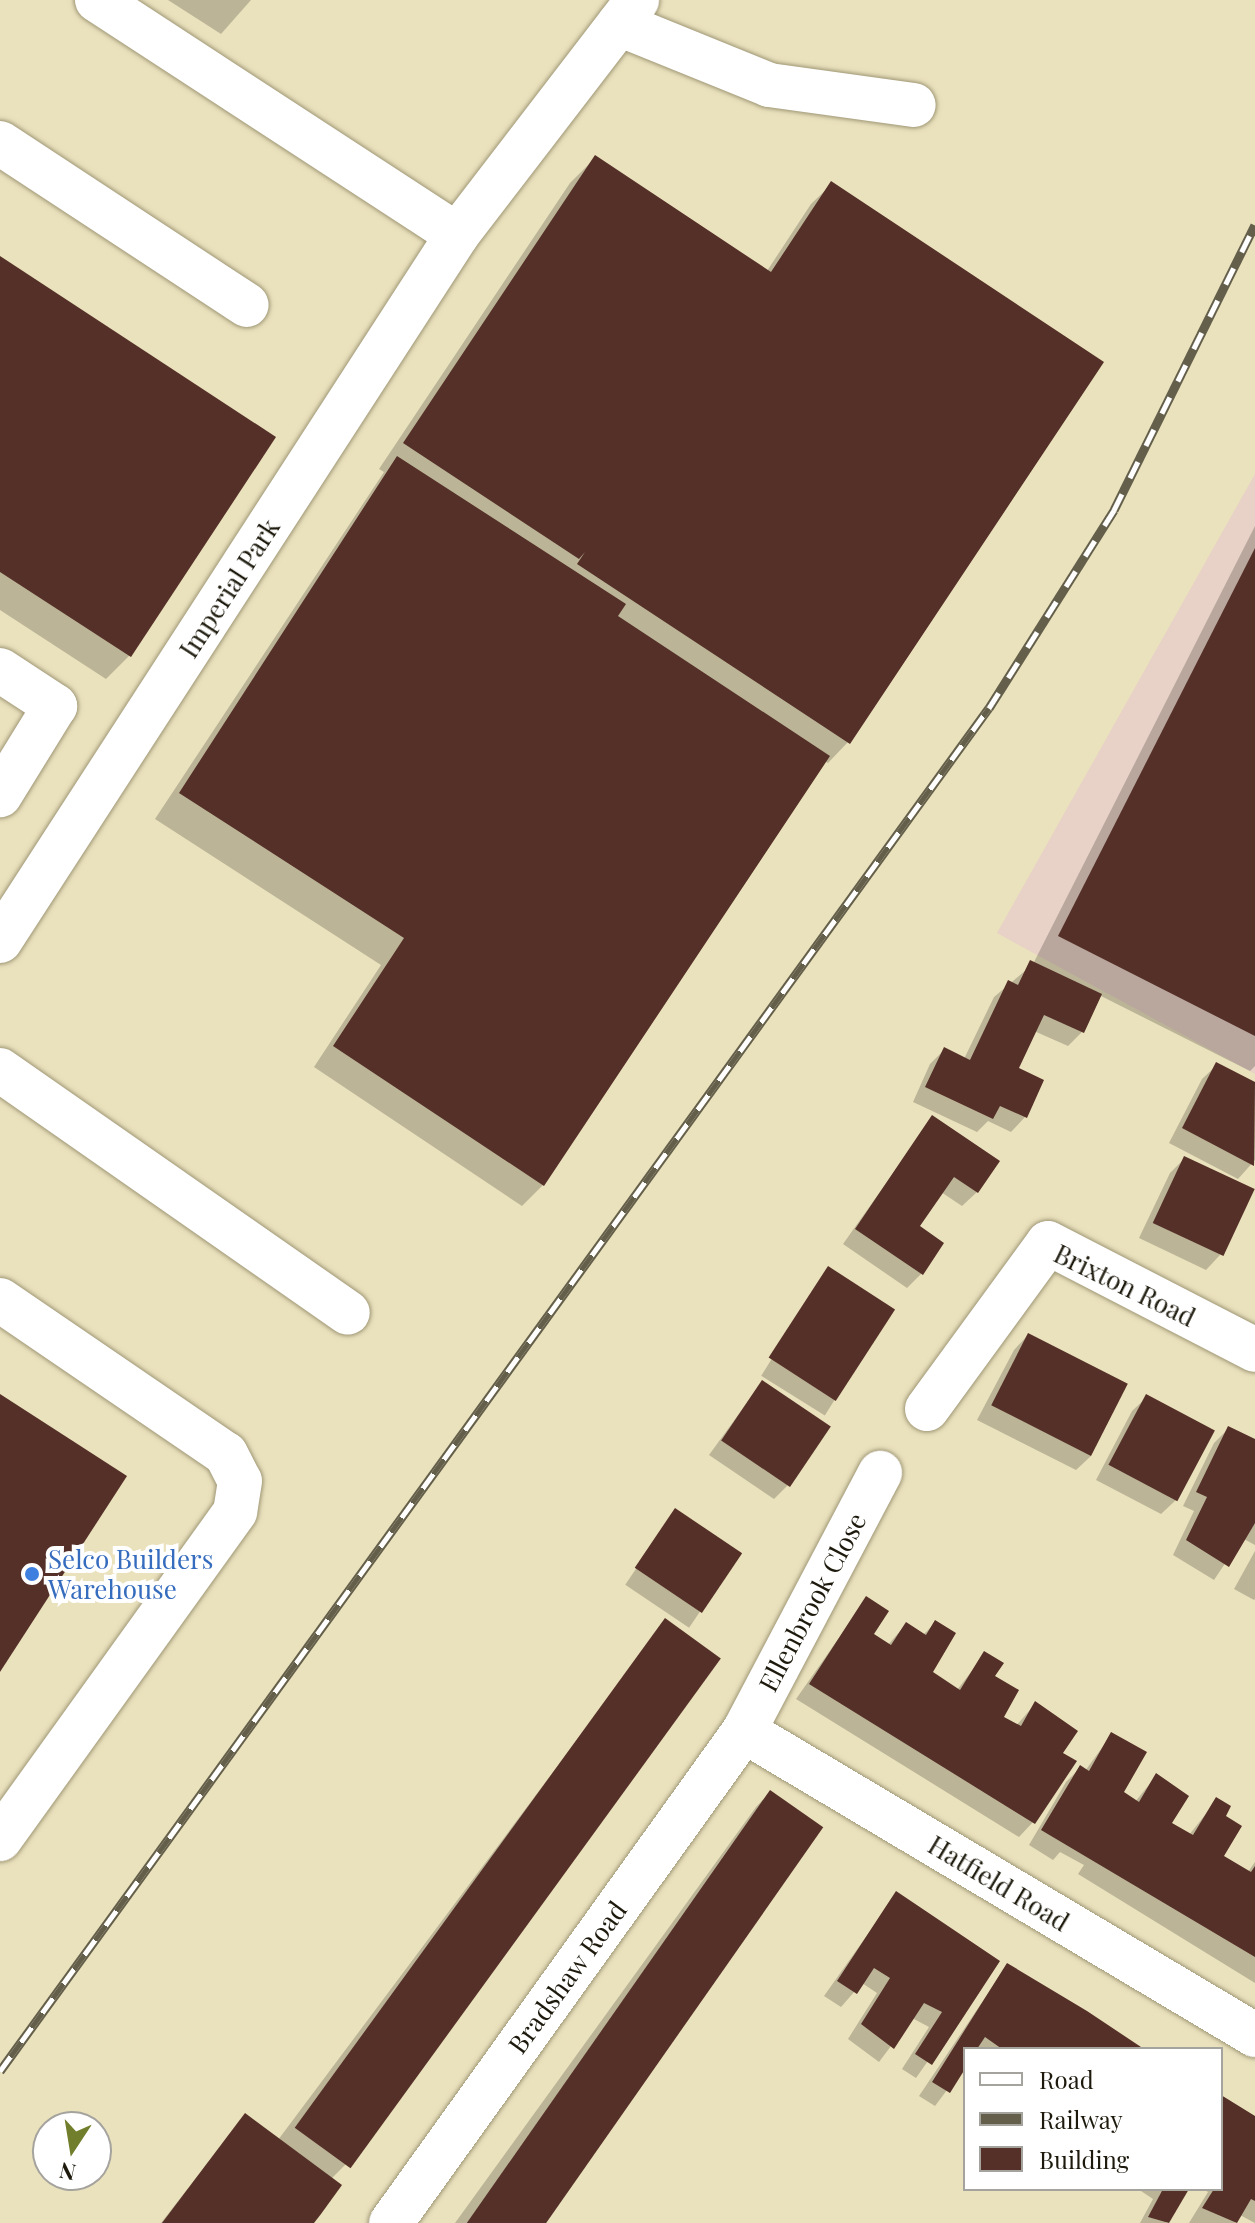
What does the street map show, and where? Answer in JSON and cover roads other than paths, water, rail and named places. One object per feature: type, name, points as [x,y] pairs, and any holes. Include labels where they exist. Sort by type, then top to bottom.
[{"type":"street","points":[[97,0],[457,235]]},
{"type":"street","points":[[628,12],[769,85],[914,105]]},
{"type":"street","name":"Imperial Park","points":[[0,941],[457,235],[628,12]]},
{"type":"street","points":[[0,143],[247,305]]},
{"type":"street","points":[[0,670],[55,706],[0,795]]},
{"type":"street","points":[[0,1070],[348,1313]]},
{"type":"street","name":"Brixton Road","points":[[927,1409],[1048,1243],[1255,1350]]},
{"type":"street","points":[[0,1300],[226,1454],[240,1481],[235,1512],[0,1839]]},
{"type":"street","name":"Ellenbrook Close","points":[[744,1731],[880,1473]]},
{"type":"street","name":"Hatfield Road","points":[[744,1731],[1255,2035]]},
{"type":"street","name":"Bradshaw Road","points":[[391,2223],[744,1731]]},
{"type":"railway","points":[[0,2071],[989,708],[1114,510],[1255,225]]},
{"type":"place","name":"Selco Builders Warehouse","points":[[32,1574]]}]
